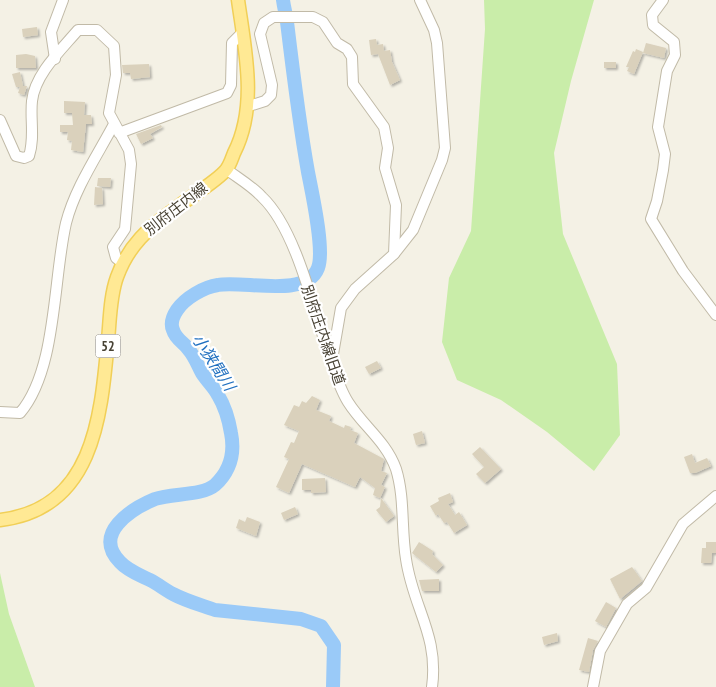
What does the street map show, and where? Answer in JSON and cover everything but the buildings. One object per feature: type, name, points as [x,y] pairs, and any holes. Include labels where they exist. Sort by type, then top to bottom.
[{"type":"main road","name":"別府庄内線","points":[[0,520],[20,516],[44,506],[68,485],[85,462],[92,443],[100,409],[112,299],[116,278],[123,263],[132,247],[153,224],[226,170],[241,140],[249,106],[238,0]]},
{"type":"street","points":[[54,58],[51,32],[62,0]]},
{"type":"street","points":[[332,362],[341,308],[355,289],[394,254],[413,230],[442,160],[445,148],[437,43],[434,30],[420,0]]},
{"type":"street","points":[[663,0],[652,15],[653,25],[674,42],[675,55],[667,71],[661,102],[658,127],[665,154],[657,201],[651,219],[683,271],[716,315]]},
{"type":"street","points":[[249,106],[265,101],[271,96],[272,85],[260,34],[264,23],[273,17],[313,17],[323,22],[337,43],[347,49],[352,57],[353,84],[384,127],[388,148],[385,168],[396,205],[394,254]]},
{"type":"street","points":[[0,120],[16,156],[24,158],[29,156],[32,148],[32,100],[38,81],[54,58],[78,30],[97,30],[114,46],[116,75],[110,113],[129,150],[131,164],[126,230],[113,247],[116,258],[123,263]]},
{"type":"street","points":[[0,412],[20,413],[28,403],[40,377],[49,344],[66,223],[78,190],[117,129],[227,93],[231,85],[232,43],[242,33]]},
{"type":"street","name":"別府庄内線旧道","points":[[226,170],[264,198],[283,224],[296,254],[332,362],[348,402],[385,446],[396,471],[402,497],[406,560],[412,589],[431,640],[435,661],[432,687]]},
{"type":"street","points":[[594,687],[600,652],[627,604],[646,588],[683,524],[716,496]]},
{"type":"green space","points":[[484,0],[594,0],[571,81],[554,153],[563,234],[617,364],[620,435],[594,471],[547,432],[501,400],[457,380],[442,342],[449,278],[471,231],[485,29]]},
{"type":"green space","points":[[0,573],[9,614],[35,687],[0,687]]},
{"type":"waterway","name":"小狭間川","points":[[283,0],[302,134],[317,221],[320,248],[318,268],[311,277],[301,283],[288,286],[229,284],[213,286],[190,297],[180,306],[173,317],[172,327],[174,333],[187,347],[222,403],[230,428],[232,455],[228,468],[215,485],[203,491],[155,499],[145,503],[118,524],[112,532],[110,542],[112,552],[127,568],[183,599],[215,610],[301,619],[321,626],[334,645],[333,687]]}]
